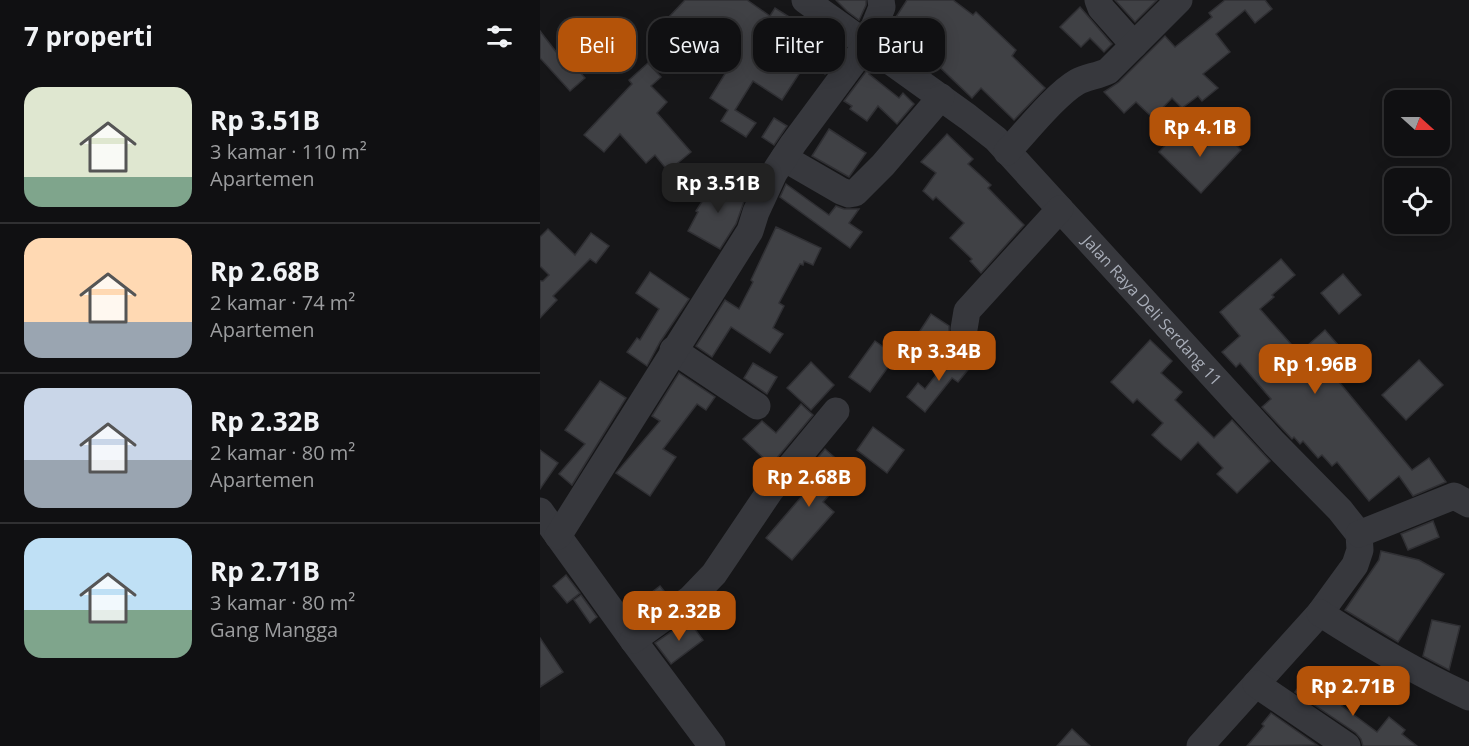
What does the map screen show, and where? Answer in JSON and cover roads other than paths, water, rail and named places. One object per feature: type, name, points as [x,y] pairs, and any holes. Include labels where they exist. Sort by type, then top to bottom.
[{"type":"street","name":"Jalan Raya Deli Serdang 11","points":[[805,0],[857,37]]},
{"type":"street","points":[[878,18],[882,7],[881,0]]},
{"type":"street","points":[[1098,0],[1101,8],[1134,45]]},
{"type":"street","points":[[1007,152],[1065,91],[1078,81],[1099,76],[1108,71],[1179,0]]},
{"type":"street","points":[[558,536],[750,231],[764,192],[784,158],[857,58]]},
{"type":"street","name":"Jalan Raya Deli Serdang 11","points":[[905,72],[996,140],[1274,443],[1353,524],[1359,534]]},
{"type":"street","points":[[784,158],[841,191],[849,194],[855,193],[883,165],[940,98]]},
{"type":"street","points":[[964,329],[967,311],[1060,209]]},
{"type":"street","points":[[673,350],[757,406]]},
{"type":"street","points":[[633,640],[690,599],[714,574],[770,491],[836,411]]},
{"type":"street","points":[[1200,746],[1320,613],[1354,565],[1360,550],[1359,534],[1464,498]]},
{"type":"street","points":[[540,511],[712,746]]},
{"type":"street","points":[[1320,613],[1379,651],[1469,698]]},
{"type":"street","points":[[1256,684],[1347,746]]}]
